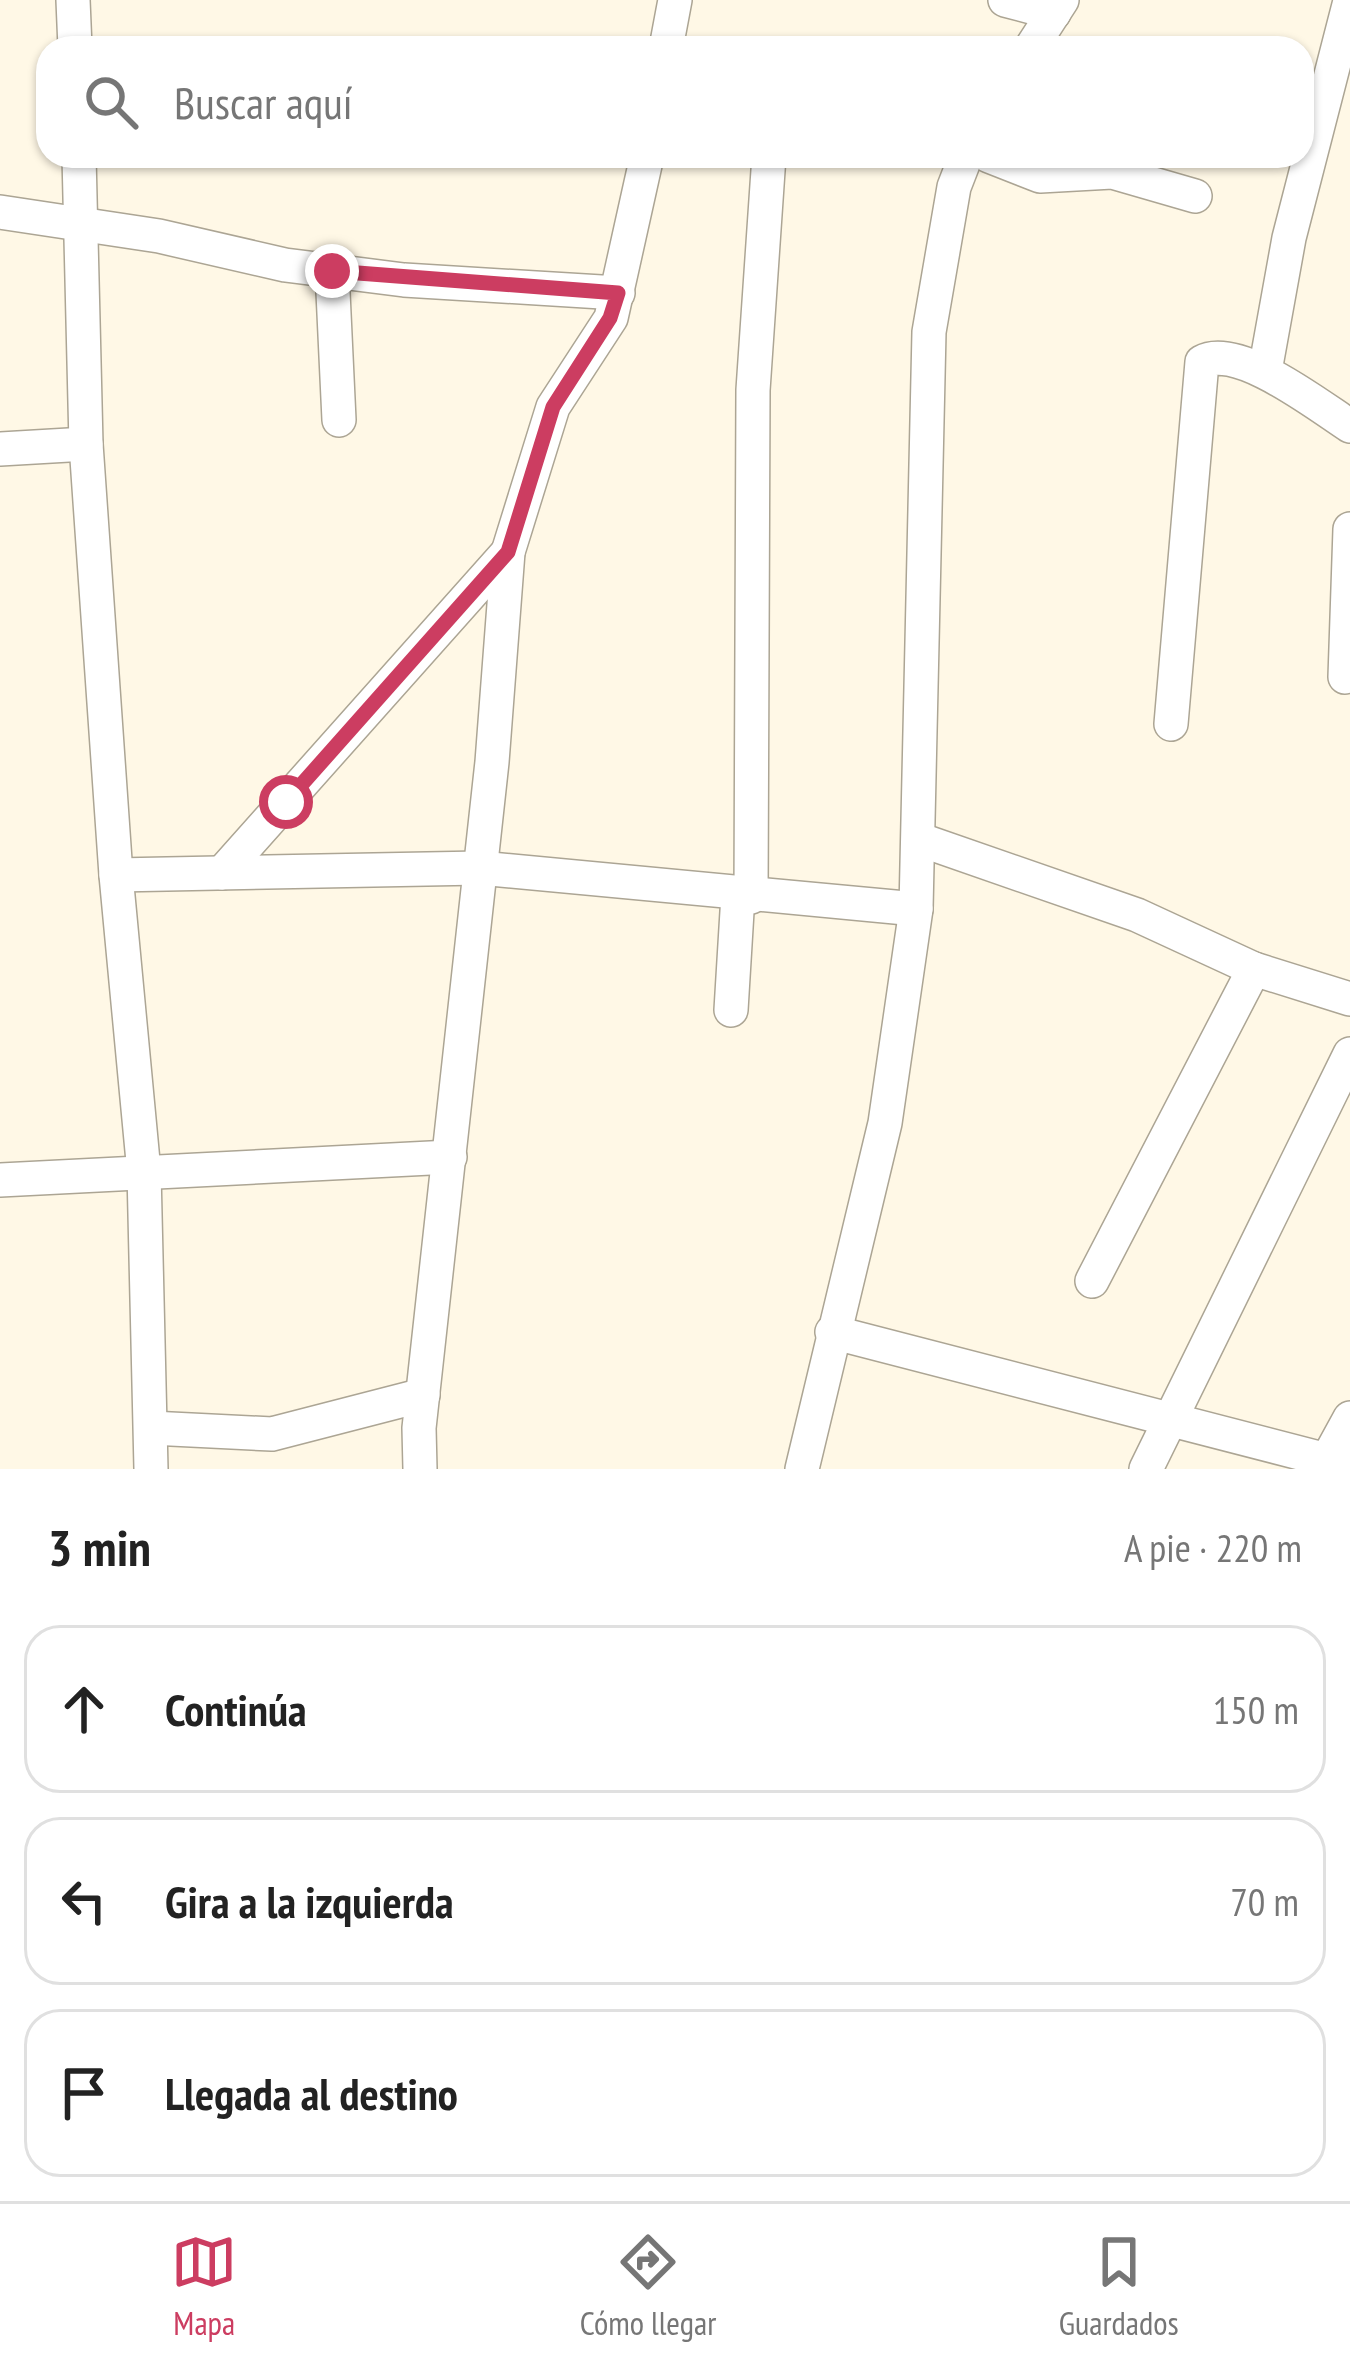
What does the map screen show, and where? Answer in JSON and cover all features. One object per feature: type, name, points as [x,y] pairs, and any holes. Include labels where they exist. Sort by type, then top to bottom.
[{"type":"street","points":[[73,0],[74,36]]},
{"type":"street","points":[[668,36],[675,0]]},
{"type":"street","points":[[1005,0],[1058,7],[1039,36]]},
{"type":"street","points":[[1314,145],[1349,14]]},
{"type":"street","points":[[80,168],[86,443],[116,875],[145,1172],[152,1469]]},
{"type":"street","points":[[420,1469],[423,1395],[480,868],[508,552],[553,407],[610,318],[644,168]]},
{"type":"street","points":[[731,1010],[744,896],[753,390],[768,168]]},
{"type":"street","points":[[802,1469],[885,1123],[916,909],[929,332],[954,188],[962,168]]},
{"type":"street","points":[[1020,168],[1040,176],[1112,172],[1195,196]]},
{"type":"street","points":[[1265,371],[1289,238],[1308,168]]},
{"type":"street","points":[[0,212],[332,271],[618,293]]},
{"type":"street","points":[[332,271],[339,420]]},
{"type":"street","points":[[1172,724],[1199,370],[1208,358],[1217,356],[1265,371],[1350,426]]},
{"type":"street","points":[[0,449],[86,443]]},
{"type":"street","points":[[1345,677],[1350,529]]},
{"type":"street","points":[[222,873],[508,552]]},
{"type":"street","points":[[921,840],[1137,915],[1254,969],[1350,999]]},
{"type":"street","points":[[116,875],[480,868],[916,909]]},
{"type":"street","points":[[1092,1281],[1254,969]]},
{"type":"street","points":[[1146,1469],[1350,1054]]},
{"type":"street","points":[[0,1180],[450,1156]]},
{"type":"street","points":[[832,1332],[1338,1463],[1350,1418]]},
{"type":"street","points":[[152,1429],[272,1434],[423,1395]]},
{"type":"route","points":[[286,802],[508,552],[535,452],[553,407],[610,318],[618,293],[332,271]]}]
